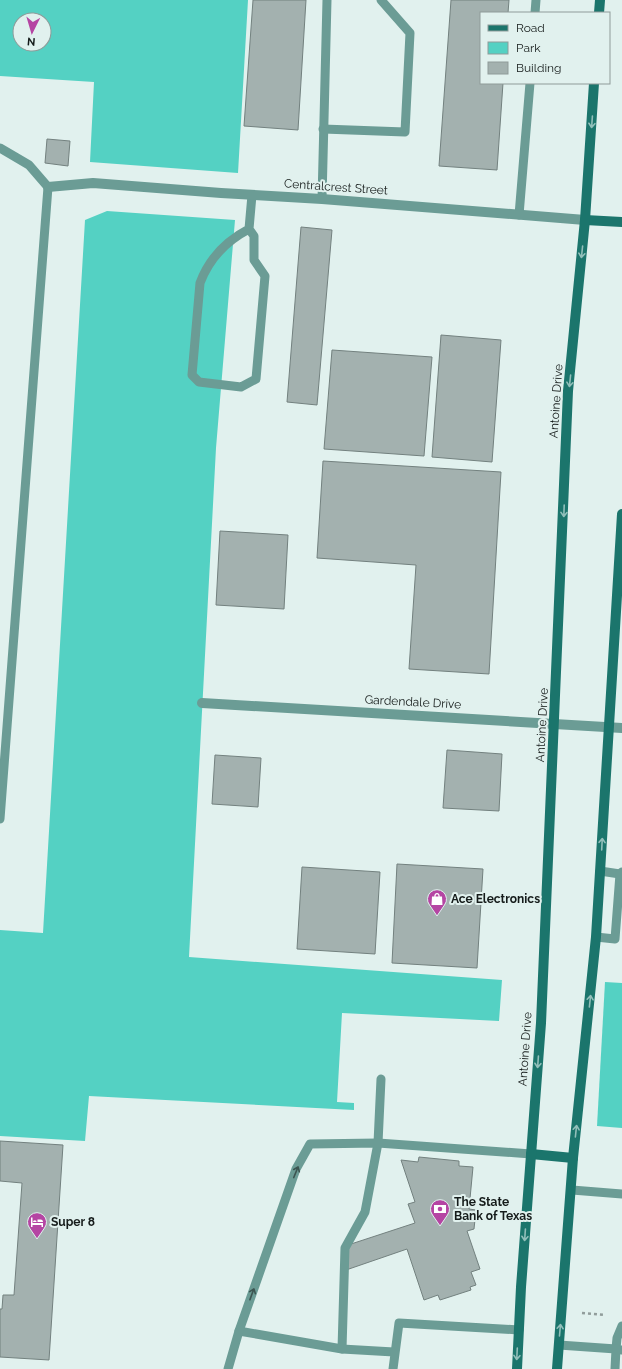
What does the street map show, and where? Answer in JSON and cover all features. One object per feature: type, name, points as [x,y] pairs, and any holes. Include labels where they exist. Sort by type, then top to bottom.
[{"type":"main road","points":[[599,12],[600,0]]},
{"type":"main road","name":"Antoine Drive","points":[[517,1369],[540,1023],[555,724],[568,391],[585,220],[594,84]]},
{"type":"main road","name":"Centralcrest Street","points":[[585,220],[622,222]]},
{"type":"main road","points":[[557,1369],[574,1158],[596,937],[622,514]]},
{"type":"main road","points":[[531,1154],[574,1158]]},
{"type":"street","name":"Centralcrest Street","points":[[48,187],[93,183],[252,195],[322,198],[585,220]]},
{"type":"street","name":"Gardendale Drive","points":[[202,703],[622,728]]},
{"type":"lane","points":[[322,198],[327,0]]},
{"type":"lane","points":[[323,129],[405,132],[410,33],[381,0]]},
{"type":"lane","points":[[535,12],[536,0]]},
{"type":"lane","points":[[519,215],[530,84]]},
{"type":"lane","points":[[0,148],[29,165],[48,187],[0,819]]},
{"type":"lane","points":[[249,230],[237,236],[220,250],[205,270],[200,283],[192,375],[199,382],[240,387],[256,379],[265,276],[254,260],[254,236],[249,230],[252,195]]},
{"type":"lane","points":[[596,937],[615,939],[621,873],[600,871]]},
{"type":"lane","points":[[342,1349],[345,1248],[365,1212],[378,1143],[380,1079]]},
{"type":"lane","points":[[228,1369],[239,1331],[296,1170],[310,1144],[378,1143],[531,1154]]},
{"type":"lane","points":[[572,1190],[621,1197]]},
{"type":"lane","points":[[393,1369],[399,1322],[519,1330]]},
{"type":"lane","points":[[615,1369],[619,1350],[617,1338],[622,1326]]},
{"type":"lane","points":[[239,1331],[342,1349],[394,1352]]},
{"type":"lane","points":[[559,1345],[619,1350]]},
{"type":"path","points":[[582,1313],[605,1315]]},
{"type":"green space","points":[[0,0],[248,0],[238,173],[90,162],[94,82],[0,76]]},
{"type":"green space","points":[[107,211],[235,220],[216,448],[189,957],[502,980],[499,1021],[342,1013],[337,1102],[354,1103],[354,1110],[89,1096],[85,1141],[0,1136],[0,930],[43,933],[85,220]]},
{"type":"green space","points":[[605,982],[622,983],[622,1128],[597,1126]]},
{"type":"building","points":[[253,0],[306,0],[298,130],[244,126]]},
{"type":"building","points":[[451,0],[509,0],[508,12],[480,12],[480,84],[503,84],[497,170],[439,166]]},
{"type":"building","points":[[47,139],[70,141],[68,166],[45,163]]},
{"type":"building","points":[[301,227],[332,230],[317,405],[287,402]]},
{"type":"building","points":[[441,335],[501,340],[492,462],[432,457]]},
{"type":"building","points":[[332,350],[432,357],[424,456],[324,449]]},
{"type":"building","points":[[323,461],[501,472],[489,674],[409,669],[416,565],[317,558]]},
{"type":"building","points":[[220,531],[288,535],[284,609],[216,605]]},
{"type":"building","points":[[447,750],[502,754],[499,811],[443,808]]},
{"type":"building","points":[[215,755],[261,758],[258,807],[212,804]]},
{"type":"building","name":"Ace Electronics","points":[[397,864],[483,869],[477,968],[392,963]]},
{"type":"building","points":[[302,867],[380,872],[375,954],[297,949]]},
{"type":"building","name":"Super 8","points":[[0,1141],[63,1145],[49,1360],[0,1357],[0,1309],[2,1309],[3,1295],[14,1295],[22,1183],[0,1181]]},
{"type":"building","name":"The State Bank of Texas","points":[[419,1157],[459,1161],[459,1166],[473,1167],[469,1209],[476,1210],[474,1229],[467,1231],[480,1269],[471,1272],[476,1285],[470,1287],[471,1290],[440,1300],[438,1295],[424,1300],[407,1249],[346,1270],[348,1245],[415,1223],[408,1204],[415,1202],[401,1160],[418,1162]]},
{"type":"place","name":"Ace Electronics","points":[[437,916]]},
{"type":"place","name":"The State Bank of Texas","points":[[440,1226]]},
{"type":"place","name":"Super 8","points":[[37,1239]]}]
